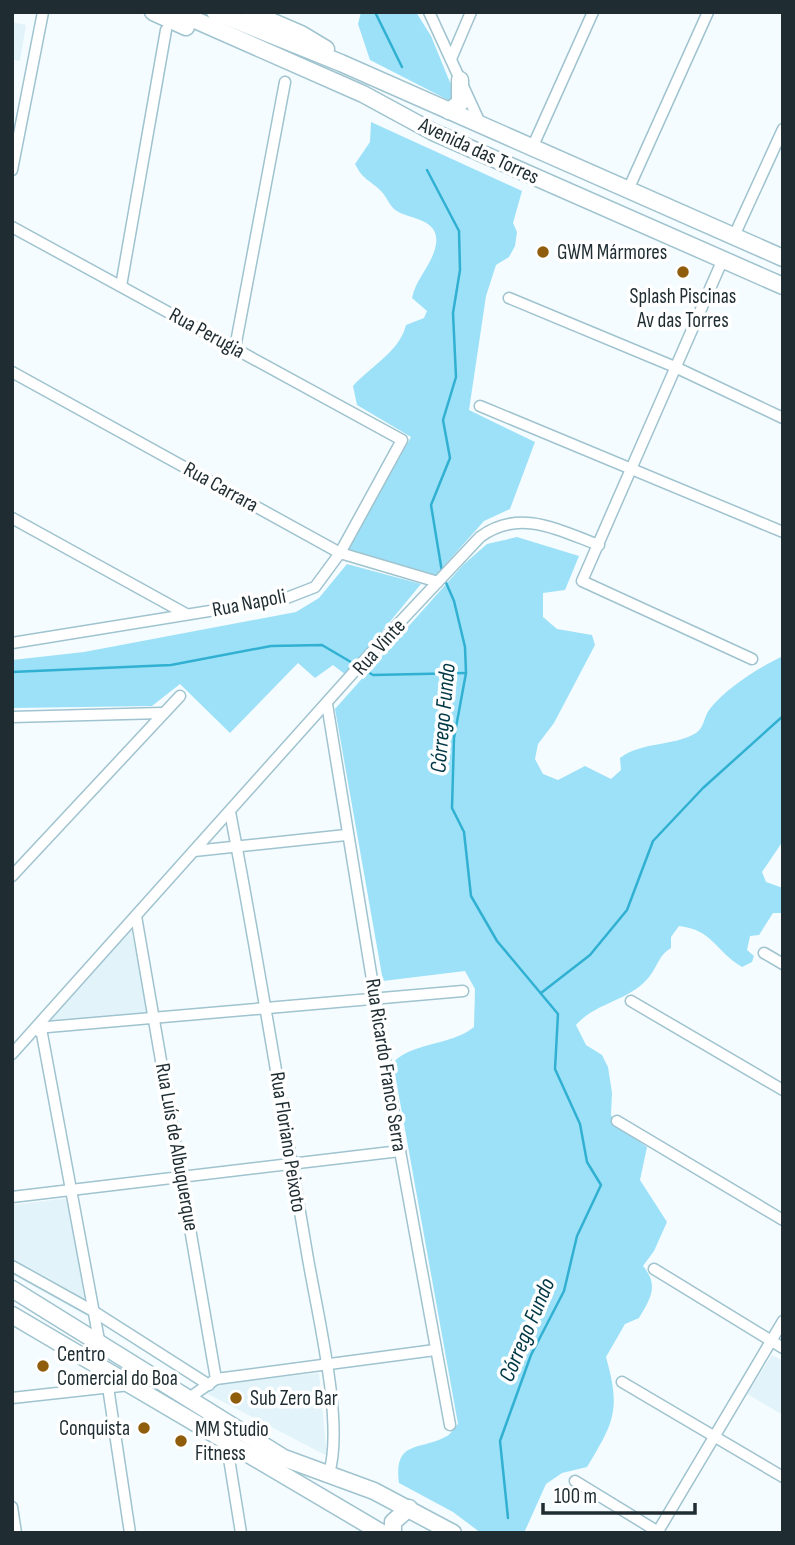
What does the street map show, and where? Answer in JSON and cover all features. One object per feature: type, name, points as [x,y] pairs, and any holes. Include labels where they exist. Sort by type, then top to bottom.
[{"type":"main road","points":[[153,12],[433,132]]},
{"type":"main road","name":"Avenida das Torres","points":[[177,12],[277,47],[341,62],[783,258]]},
{"type":"main road","name":"Avenida das Torres","points":[[215,12],[433,132],[783,286]]},
{"type":"main road","points":[[250,12],[301,34],[328,50],[341,62]]},
{"type":"main road","points":[[449,111],[460,103],[460,80]]},
{"type":"main road","points":[[657,230],[649,220],[655,209],[668,209],[698,220]]},
{"type":"main road","points":[[12,1289],[99,1340],[284,1458],[329,1473],[409,1508],[453,1533]]},
{"type":"main road","points":[[12,1315],[382,1533]]},
{"type":"main road","points":[[393,1533],[393,1522],[409,1508]]},
{"type":"street","points":[[12,170],[43,12]]},
{"type":"street","points":[[429,12],[481,125]]},
{"type":"street","points":[[451,59],[471,12]]},
{"type":"street","points":[[531,148],[593,12]]},
{"type":"street","points":[[628,190],[708,12]]},
{"type":"street","points":[[121,286],[166,30]]},
{"type":"street","points":[[235,348],[285,82]]},
{"type":"street","points":[[734,236],[783,129]]},
{"type":"street","name":"Rua Perugia","points":[[12,227],[402,440]]},
{"type":"street","points":[[723,259],[582,581],[752,659]]},
{"type":"street","points":[[509,299],[675,367],[783,418]]},
{"type":"street","name":"Rua Carrara","points":[[12,372],[340,553],[440,580]]},
{"type":"street","points":[[480,406],[783,532]]},
{"type":"street","name":"Rua Napoli","points":[[12,643],[284,599],[315,587],[340,553],[402,440]]},
{"type":"street","points":[[12,518],[186,614]]},
{"type":"street","name":"Rua Vinte","points":[[12,1054],[354,675],[369,654],[454,564],[491,530],[523,521],[539,523],[599,545]]},
{"type":"street","points":[[12,876],[180,696]]},
{"type":"street","name":"Rua Ricardo Franco Serra","points":[[327,705],[346,835],[450,1425]]},
{"type":"street","points":[[12,717],[162,713]]},
{"type":"street","name":"Rua Floriano Peixoto","points":[[230,812],[267,1008],[326,1365],[335,1444],[329,1473]]},
{"type":"street","points":[[194,851],[346,835]]},
{"type":"street","name":"Rua Luís de Albuquerque","points":[[136,916],[184,1177],[213,1382]]},
{"type":"street","points":[[764,953],[783,964]]},
{"type":"street","points":[[36,1028],[463,991]]},
{"type":"street","points":[[631,1001],[783,1090]]},
{"type":"street","points":[[36,1028],[42,1034],[99,1340]]},
{"type":"street","points":[[617,1121],[783,1220]]},
{"type":"street","points":[[12,1197],[400,1151]]},
{"type":"street","points":[[12,1266],[213,1382]]},
{"type":"street","points":[[654,1269],[783,1348]]},
{"type":"street","points":[[575,1481],[658,1532],[712,1436],[783,1321]]},
{"type":"street","points":[[189,1398],[213,1382],[435,1350]]},
{"type":"street","points":[[95,1362],[104,1387],[131,1533]]},
{"type":"street","points":[[622,1382],[783,1477]]},
{"type":"street","points":[[12,1398],[132,1384]]},
{"type":"street","points":[[226,1440],[241,1533]]},
{"type":"street","points":[[12,1507],[16,1533]]},
{"type":"shaded area","points":[[361,12],[416,12],[431,36],[456,97],[452,102],[370,60],[358,24]]},
{"type":"shaded area","points":[[12,22],[26,25],[20,61],[12,60]]},
{"type":"shaded area","points":[[371,122],[522,191],[513,223],[517,232],[515,246],[509,257],[496,265],[486,296],[469,410],[535,442],[510,509],[484,521],[436,575],[348,549],[411,437],[357,405],[353,386],[398,343],[406,325],[424,318],[427,311],[412,298],[436,244],[436,235],[428,224],[394,209],[383,193],[364,177],[355,164],[370,142]]},
{"type":"shaded area","points":[[517,537],[579,556],[565,590],[543,593],[543,617],[557,629],[592,635],[595,645],[554,723],[538,744],[535,759],[543,774],[558,780],[585,766],[611,779],[621,770],[620,758],[629,753],[696,733],[709,710],[733,686],[783,656],[783,841],[762,872],[766,882],[783,888],[783,913],[773,913],[759,935],[750,936],[747,950],[754,956],[752,962],[742,967],[706,936],[679,926],[671,937],[671,948],[663,954],[641,985],[593,1011],[576,1025],[586,1045],[602,1055],[608,1067],[612,1093],[611,1115],[616,1125],[647,1147],[640,1180],[667,1222],[654,1251],[643,1266],[652,1286],[647,1304],[639,1318],[625,1324],[606,1357],[613,1390],[612,1415],[587,1467],[562,1473],[546,1484],[524,1533],[481,1533],[453,1512],[399,1483],[400,1459],[405,1453],[447,1436],[458,1424],[393,1063],[410,1051],[454,1038],[474,1027],[475,989],[465,971],[383,981],[335,709],[463,565],[487,544]]},
{"type":"shaded area","points":[[347,564],[421,584],[346,675],[333,665],[315,678],[298,663],[230,733],[180,684],[152,706],[12,708],[12,660],[84,652],[296,612],[319,598]]},
{"type":"shaded area","points":[[131,929],[148,1014],[46,1023]]},
{"type":"shaded area","points":[[69,1198],[87,1316],[12,1274],[12,1205]]},
{"type":"shaded area","points":[[772,1355],[783,1361],[783,1415],[747,1394]]},
{"type":"shaded area","points":[[319,1373],[327,1456],[206,1393],[220,1383]]},
{"type":"waterway","name":"Córrego Fundo","points":[[375,12],[402,67]]},
{"type":"waterway","name":"Córrego Fundo","points":[[427,170],[459,231],[460,270],[453,313],[456,377],[443,420],[450,458],[431,505],[442,572]]},
{"type":"waterway","name":"Córrego Fundo","points":[[444,578],[454,601],[465,647],[466,673],[454,738],[452,808],[464,832],[471,896],[497,941],[558,1014],[555,1069],[580,1124],[587,1162],[601,1185],[577,1236],[564,1291],[531,1355],[500,1441],[508,1518]]},
{"type":"waterway","points":[[12,672],[171,665],[271,646],[322,645],[373,675],[466,673]]},
{"type":"waterway","points":[[541,993],[590,955],[627,910],[653,841],[703,788],[783,716]]},
{"type":"place","name":"GWM Mármores","points":[[543,252]]},
{"type":"place","name":"Splash Piscinas Av das Torres","points":[[683,272]]},
{"type":"place","name":"Centro Comercial do Boa","points":[[43,1366]]},
{"type":"place","name":"Sub Zero Bar","points":[[236,1398]]},
{"type":"place","name":"Conquista","points":[[144,1428]]},
{"type":"place","name":"MM Studio Fitness","points":[[181,1441]]}]
